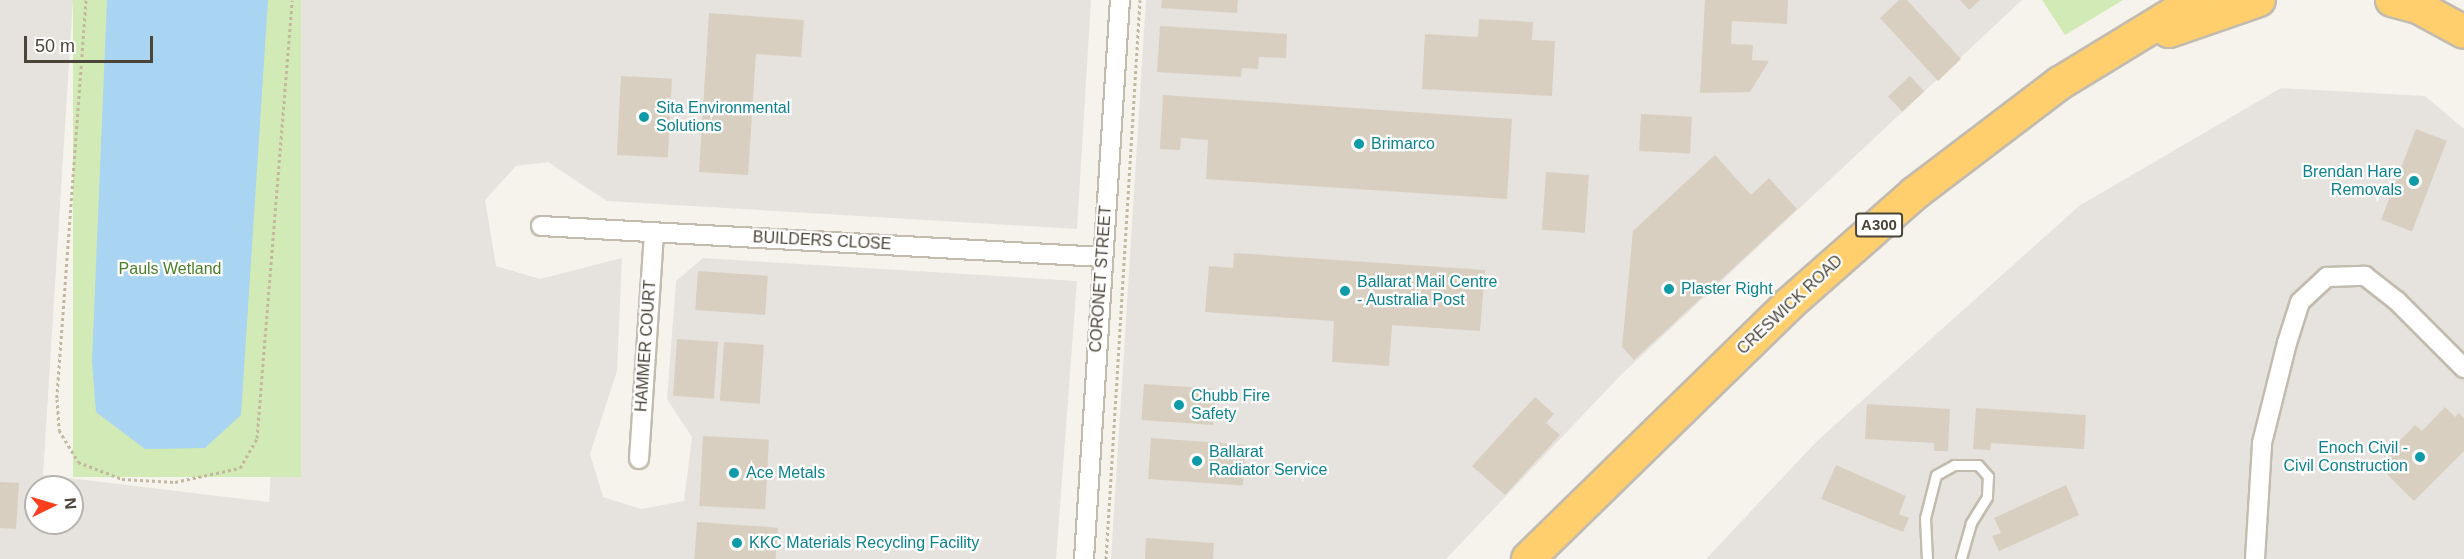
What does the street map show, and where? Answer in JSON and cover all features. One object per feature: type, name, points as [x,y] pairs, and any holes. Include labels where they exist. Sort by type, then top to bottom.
[{"type":"highway","points":[[2118,48],[2171,0]]},
{"type":"highway","name":"CRESWICK ROAD","points":[[1528,559],[1788,304],[1915,193],[2060,83],[2196,0]]},
{"type":"highway","points":[[2118,48],[2259,0]]},
{"type":"highway","points":[[2392,0],[2418,7],[2464,32]]},
{"type":"highway","points":[[2451,0],[2464,13]]},
{"type":"street","name":"CORONET STREET","points":[[1084,559],[1120,0]]},
{"type":"street","name":"BUILDERS CLOSE","points":[[541,226],[1103,257]]},
{"type":"street","name":"HAMMER COURT","points":[[639,459],[654,232]]},
{"type":"street","points":[[2255,559],[2262,443],[2300,302],[2327,277],[2365,276],[2397,301],[2464,368]]},
{"type":"lane","points":[[1927,559],[1924,518],[1936,475],[1954,465],[1978,465],[1988,477],[1987,497],[1971,523],[1961,559]]},
{"type":"path","points":[[86,0],[57,399],[59,430],[78,462],[122,479],[175,483],[240,468],[257,438],[292,0]]},
{"type":"path","points":[[1106,559],[1140,0]]},
{"type":"shaded area","points":[[0,0],[73,0],[43,475],[24,475],[24,535],[84,535],[84,480],[269,502],[301,0],[1091,0],[1077,229],[607,201],[548,162],[516,166],[485,200],[496,266],[540,279],[622,258],[617,371],[590,454],[603,497],[641,509],[684,501],[692,437],[667,399],[676,281],[703,258],[1077,281],[1056,559],[0,559]]},
{"type":"shaded area","points":[[1146,0],[2022,0],[1621,375],[1446,559],[1111,559]]},
{"type":"shaded area","points":[[2281,88],[2425,96],[2464,129],[2464,559],[1706,559],[1817,441],[2079,206]]},
{"type":"green space","name":"Pauls Wetland","points":[[73,0],[301,0],[301,477],[84,477],[84,475],[73,475]]},
{"type":"green space","points":[[2042,0],[2123,0],[2065,35]]},
{"type":"water","name":"Pauls Wetland","points":[[107,0],[268,0],[241,415],[205,448],[145,449],[96,412],[92,361]]},
{"type":"building","points":[[1162,0],[1238,0],[1237,13],[1161,8]]},
{"type":"building","points":[[1705,0],[1788,0],[1787,24],[1732,21],[1731,44],[1753,45],[1752,60],[1769,61],[1750,92],[1700,93]]},
{"type":"building","points":[[1899,0],[1907,0],[1961,59],[1938,81],[1880,18]]},
{"type":"building","points":[[1960,0],[1980,0],[1969,10]]},
{"type":"building","points":[[709,13],[804,20],[801,57],[756,54],[748,175],[699,172]]},
{"type":"building","points":[[1479,19],[1533,22],[1532,40],[1555,41],[1552,96],[1422,89],[1425,34],[1478,37]]},
{"type":"building","points":[[1160,26],[1287,34],[1286,58],[1259,57],[1258,69],[1242,68],[1241,77],[1157,72]]},
{"type":"building","name":"Sita Environmental Solutions","points":[[621,76],[672,79],[668,158],[617,155]]},
{"type":"building","points":[[1910,76],[1924,91],[1902,112],[1888,96]]},
{"type":"building","name":"Brimarco","points":[[1163,95],[1512,119],[1507,199],[1206,179],[1208,140],[1181,138],[1180,150],[1160,149]]},
{"type":"building","points":[[1641,114],[1692,117],[1690,154],[1639,151]]},
{"type":"building","name":"Brendan Hare Removals","points":[[2416,129],[2447,141],[2412,231],[2381,220]]},
{"type":"building","name":"Plaster Right","points":[[1715,155],[1751,195],[1769,178],[1797,209],[1634,360],[1622,347],[1633,231]]},
{"type":"building","points":[[1546,172],[1589,175],[1585,233],[1542,230]]},
{"type":"building","name":"Ballarat Mail Centre - Australia Post","points":[[1234,253],[1485,270],[1480,331],[1392,325],[1389,366],[1332,362],[1334,321],[1205,312],[1209,266],[1233,268]]},
{"type":"building","points":[[698,271],[768,276],[765,315],[695,310]]},
{"type":"building","points":[[677,339],[718,342],[714,399],[673,396]]},
{"type":"building","points":[[724,342],[764,345],[760,404],[720,401]]},
{"type":"building","name":"Chubb Fire Safety","points":[[1144,384],[1216,389],[1213,425],[1141,420]]},
{"type":"building","points":[[1535,397],[1554,414],[1546,423],[1560,435],[1505,495],[1472,466]]},
{"type":"building","points":[[1867,404],[1950,409],[1948,451],[1934,451],[1934,443],[1865,439]]},
{"type":"building","name":"Enoch Civil - Civil Construction","points":[[2445,407],[2455,417],[2459,413],[2464,418],[2464,451],[2414,501],[2377,464],[2415,425],[2422,431]]},
{"type":"building","points":[[1976,408],[2086,415],[2084,449],[1991,443],[1990,450],[1973,449]]},
{"type":"building","name":"Ace Metals","points":[[703,436],[769,439],[765,509],[699,506]]},
{"type":"building","name":"Ballarat Radiator Service","points":[[1151,438],[1246,445],[1243,486],[1148,479]]},
{"type":"building","points":[[1836,465],[1906,496],[1899,514],[1909,518],[1903,532],[1821,499]]},
{"type":"building","points":[[0,482],[19,483],[16,529],[0,528]]},
{"type":"building","points":[[2066,485],[2079,515],[1999,551],[1992,536],[2001,533],[1994,518]]},
{"type":"building","name":"KKC Materials Recycling Facility","points":[[697,522],[778,528],[776,559],[694,559]]},
{"type":"building","points":[[1146,538],[1214,543],[1213,559],[1145,559]]},
{"type":"place","name":"Sita Environmental Solutions","points":[[644,117]]},
{"type":"place","name":"Brimarco","points":[[1359,144]]},
{"type":"place","name":"Brendan Hare Removals","points":[[2414,181]]},
{"type":"place","name":"Plaster Right","points":[[1669,289]]},
{"type":"place","name":"Ballarat Mail Centre - Australia Post","points":[[1345,291]]},
{"type":"place","name":"Chubb Fire Safety","points":[[1179,405]]},
{"type":"place","name":"Enoch Civil - Civil Construction","points":[[2420,457]]},
{"type":"place","name":"Ballarat Radiator Service","points":[[1197,461]]},
{"type":"place","name":"Ace Metals","points":[[734,473]]},
{"type":"place","name":"KKC Materials Recycling Facility","points":[[737,543]]}]
